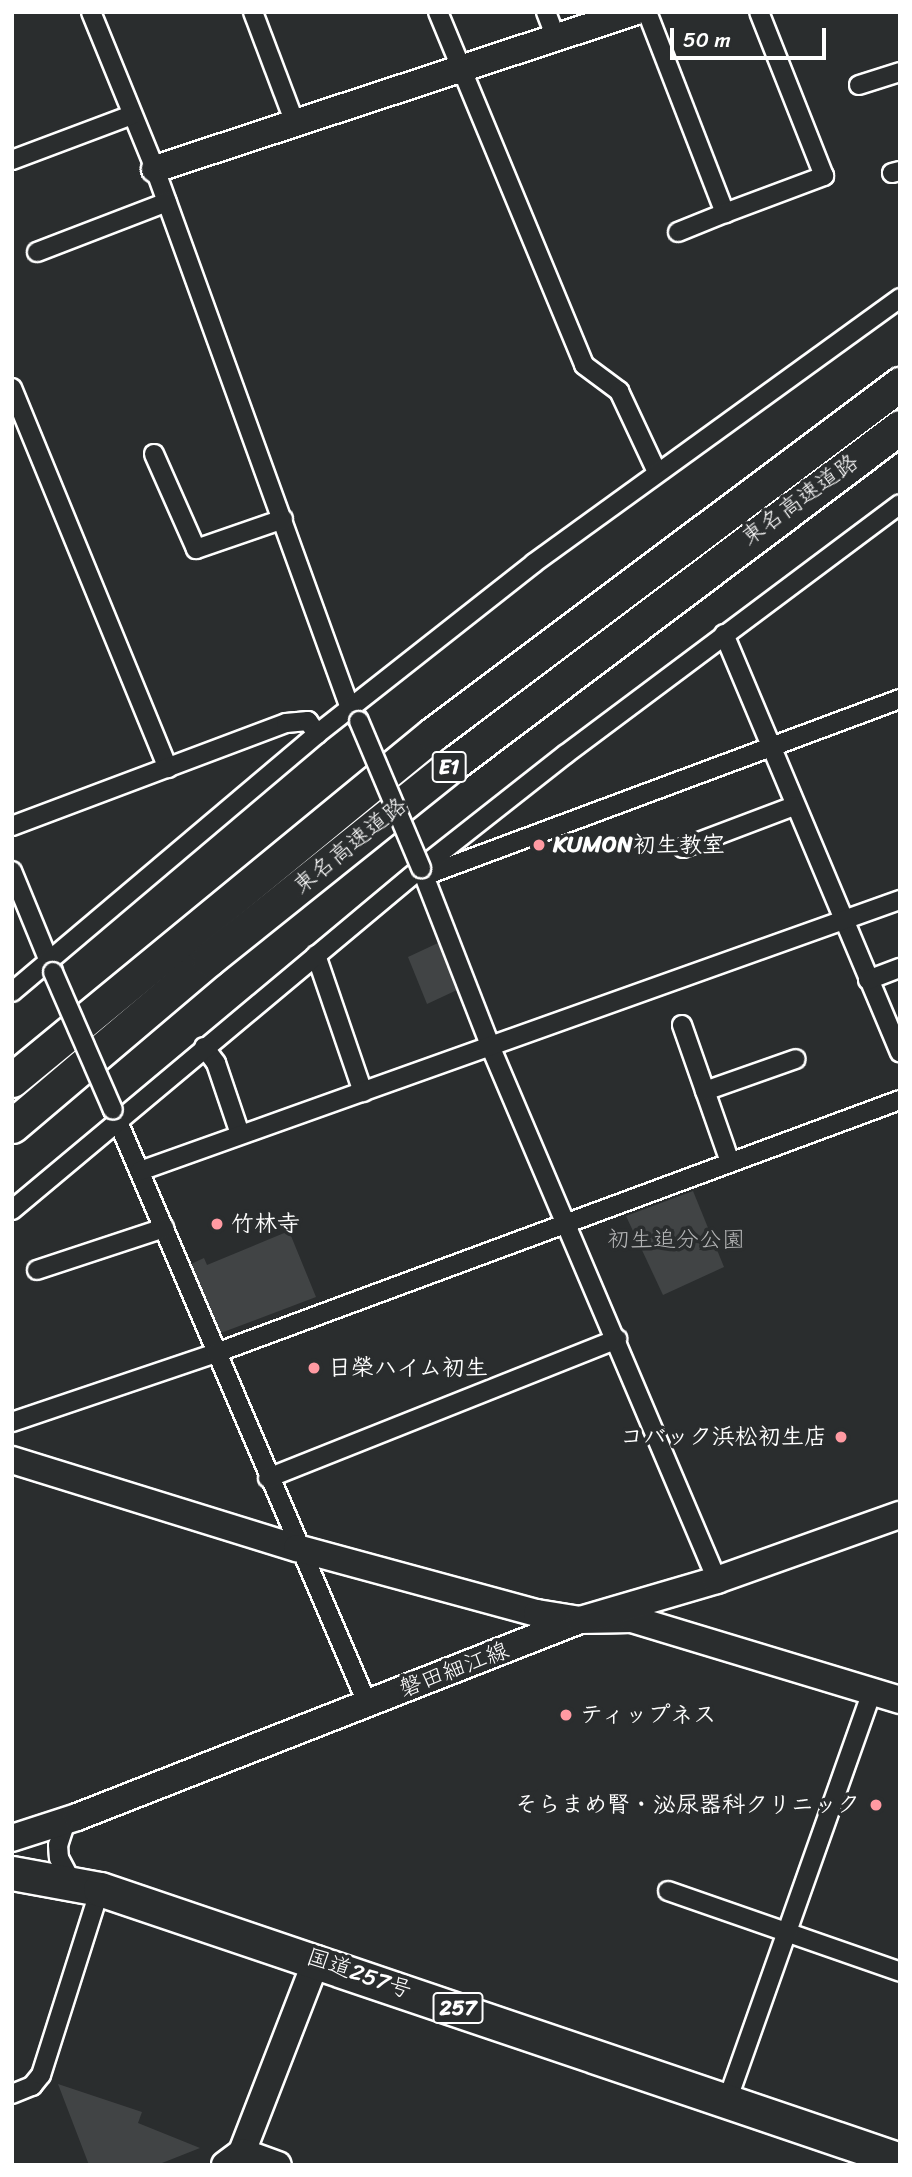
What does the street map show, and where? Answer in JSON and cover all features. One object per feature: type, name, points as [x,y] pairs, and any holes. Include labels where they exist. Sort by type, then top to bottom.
[{"type":"highway","name":"東名高速道路","points":[[12,1080],[433,734],[900,384]]},
{"type":"highway","name":"東名高速道路","points":[[12,1126],[209,959],[454,763],[900,427]]},
{"type":"highway","name":"国道257号","points":[[12,1873],[86,1886],[317,1959],[900,2160]]},
{"type":"street","points":[[91,12],[155,169],[355,716],[422,872],[491,1048],[568,1223],[717,1580]]},
{"type":"street","points":[[253,12],[295,123]]},
{"type":"street","points":[[438,12],[459,69],[584,365],[619,391],[656,470]]},
{"type":"street","points":[[546,12],[556,38]]},
{"type":"street","points":[[155,169],[634,12]]},
{"type":"street","points":[[647,12],[725,213]]},
{"type":"street","points":[[678,232],[824,176],[760,12]]},
{"type":"street","points":[[859,85],[900,72]]},
{"type":"street","points":[[12,160],[132,115]]},
{"type":"street","points":[[37,253],[167,202]]},
{"type":"street","points":[[12,992],[51,966],[317,734],[355,716],[656,470],[900,298]]},
{"type":"street","points":[[12,388],[167,768]]},
{"type":"street","points":[[154,454],[196,549],[283,519]]},
{"type":"street","points":[[12,1210],[115,1114],[204,1047],[316,955],[724,634],[900,504]]},
{"type":"street","points":[[724,634],[842,922],[900,1052]]},
{"type":"street","points":[[422,872],[900,699]]},
{"type":"street","points":[[12,826],[286,723],[309,721],[317,734]]},
{"type":"street","points":[[683,848],[794,807]]},
{"type":"street","points":[[12,871],[297,1548],[367,1703]]},
{"type":"street","points":[[140,1171],[900,900]]},
{"type":"street","points":[[316,955],[363,1093]]},
{"type":"street","points":[[868,980],[900,968]]},
{"type":"street","points":[[682,1026],[730,1163]]},
{"type":"street","points":[[204,1047],[216,1063],[240,1134]]},
{"type":"street","points":[[705,1091],[796,1059]]},
{"type":"street","points":[[12,1422],[216,1353],[900,1100]]},
{"type":"street","points":[[37,1270],[164,1228]]},
{"type":"street","points":[[268,1478],[617,1339]]},
{"type":"street","points":[[12,1460],[297,1548],[580,1620],[632,1619],[900,1700]]},
{"type":"street","name":"磐田細江線","points":[[12,1838],[66,1821],[580,1620],[717,1580],[900,1515]]},
{"type":"street","points":[[727,2101],[872,1692]]},
{"type":"street","points":[[12,2094],[32,2086],[41,2075],[86,1886],[59,1858],[58,1845],[66,1821]]},
{"type":"street","points":[[668,1891],[900,1972]]},
{"type":"street","points":[[278,2165],[233,2158],[317,1959]]},
{"type":"green space","points":[[438,943],[457,990],[427,1004],[408,957]]},
{"type":"green space","name":"初生追分公園","points":[[693,1191],[724,1267],[663,1295],[626,1216]]},
{"type":"green space","points":[[289,1231],[316,1297],[218,1334],[191,1264],[204,1258],[207,1265]]},
{"type":"green space","points":[[58,2084],[142,2112],[138,2123],[200,2148],[157,2165],[89,2165]]},
{"type":"place","name":"KUMON初生教室","points":[[539,845]]},
{"type":"place","name":"竹林寺","points":[[217,1224]]},
{"type":"place","name":"日榮ハイム初生","points":[[314,1368]]},
{"type":"place","name":"コバック浜松初生店","points":[[841,1437]]},
{"type":"place","name":"ティップネス","points":[[566,1715]]},
{"type":"place","name":"そらまめ腎・泌尿器科クリニック","points":[[876,1805]]}]
